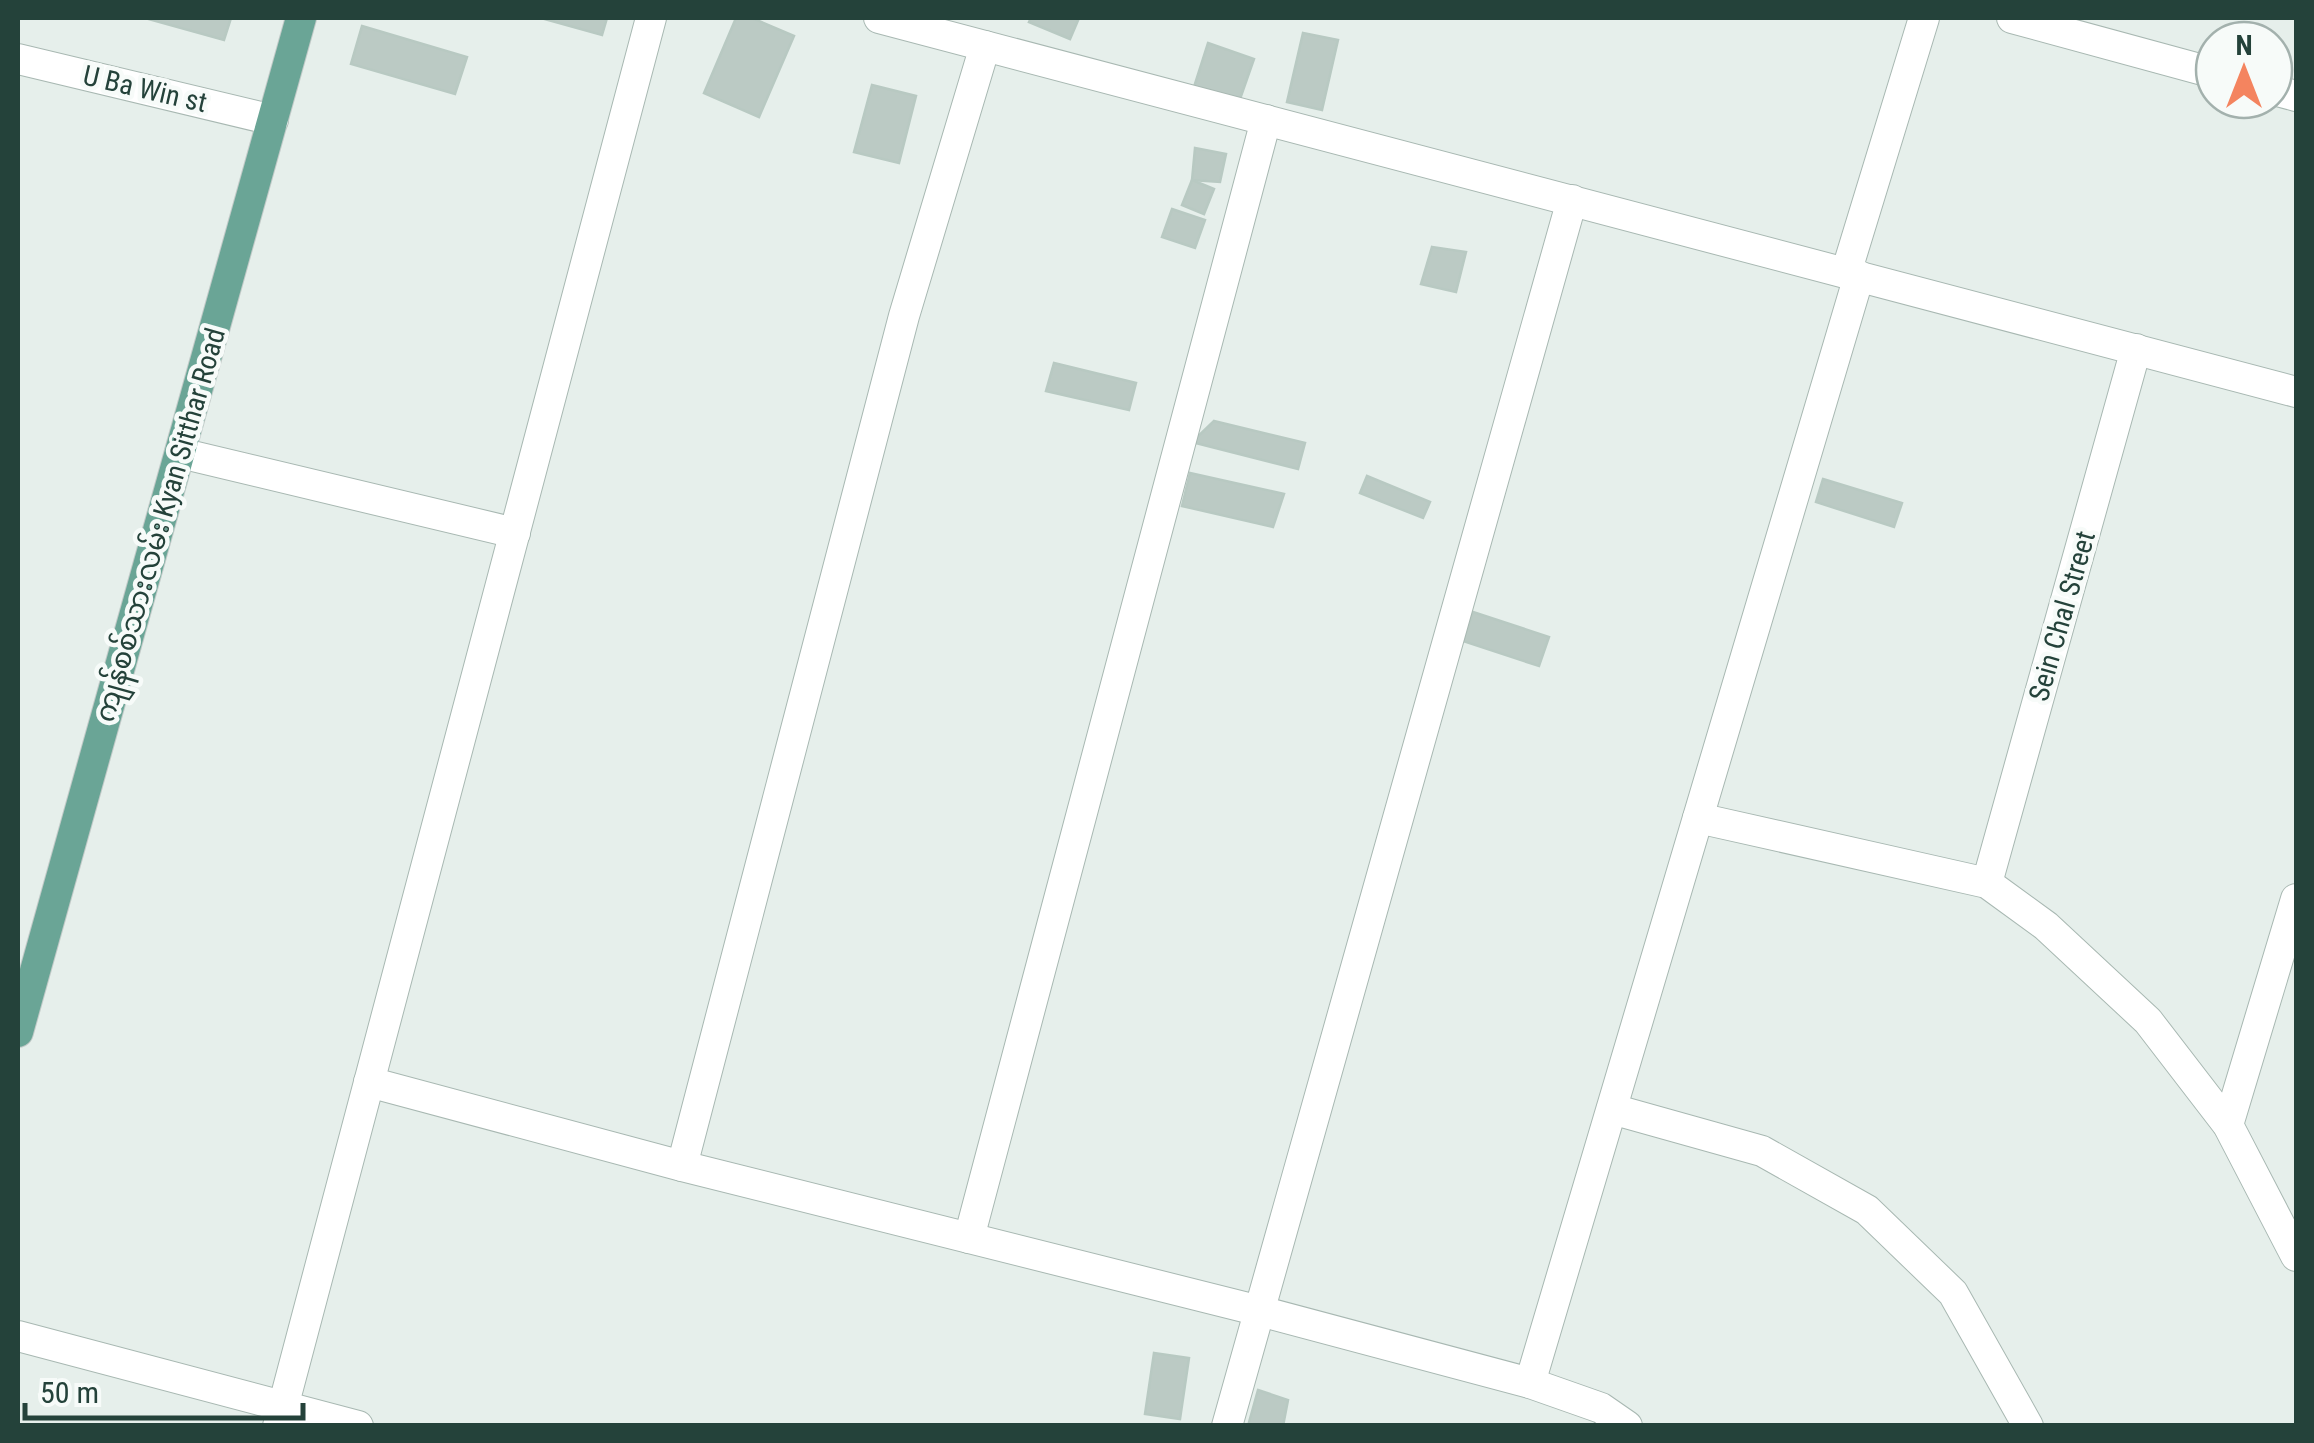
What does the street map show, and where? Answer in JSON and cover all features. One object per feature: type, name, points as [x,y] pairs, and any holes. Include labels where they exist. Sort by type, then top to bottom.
[{"type":"main road","name":"ကျန်စစ်သားလမ်း Kyan Sitthar Road","points":[[18,1032],[301,18]]},
{"type":"street","points":[[280,1416],[652,18]]},
{"type":"street","points":[[878,18],[2296,392]]},
{"type":"street","points":[[1530,1383],[1698,818],[1924,18]]},
{"type":"street","points":[[2012,18],[2105,30],[2194,66]]},
{"type":"street","points":[[682,1166],[904,316],[986,46]]},
{"type":"street","name":"U Ba Win st","points":[[18,59],[273,120]]},
{"type":"street","points":[[969,1238],[1266,120]]},
{"type":"street","points":[[1227,1426],[1572,200]]},
{"type":"street","name":"Sein Chal Street","points":[[1987,883],[2136,350]]},
{"type":"street","points":[[180,454],[514,533]]},
{"type":"street","points":[[1698,818],[1987,883],[2046,926],[2148,1021],[2228,1125],[2296,1256]]},
{"type":"street","points":[[2228,1125],[2296,899]]},
{"type":"street","points":[[369,1082],[1530,1383],[1601,1408],[1627,1426]]},
{"type":"street","points":[[1612,1109],[1762,1151],[1866,1210],[1952,1293],[2028,1426]]},
{"type":"street","points":[[18,1336],[280,1416],[358,1426]]},
{"type":"building","points":[[145,18],[231,18],[224,40]]},
{"type":"building","points":[[541,18],[607,18],[602,35]]},
{"type":"building","points":[[736,18],[752,18],[794,36],[759,117],[704,93]]},
{"type":"building","points":[[1031,18],[1079,18],[1070,39],[1029,22]]},
{"type":"building","points":[[362,26],[467,57],[455,94],[351,64]]},
{"type":"building","points":[[1303,33],[1338,40],[1322,110],[1287,102]]},
{"type":"building","points":[[1208,43],[1254,59],[1239,102],[1194,87]]},
{"type":"building","points":[[872,85],[916,96],[899,163],[854,152]]},
{"type":"building","points":[[1195,148],[1226,154],[1220,182],[1192,180]]},
{"type":"building","points":[[1192,180],[1214,189],[1204,214],[1182,205]]},
{"type":"building","points":[[1172,209],[1205,220],[1195,248],[1162,237]]},
{"type":"building","points":[[1432,247],[1466,252],[1456,292],[1421,284]]},
{"type":"building","points":[[1054,363],[1136,383],[1129,410],[1046,391]]},
{"type":"building","points":[[1214,421],[1305,443],[1298,469],[1192,442]]},
{"type":"building","points":[[1190,473],[1284,494],[1273,527],[1182,506]]},
{"type":"building","points":[[1367,476],[1430,502],[1423,518],[1360,493]]},
{"type":"building","points":[[1823,479],[1902,503],[1894,527],[1816,502]]},
{"type":"building","points":[[1473,612],[1549,637],[1539,666],[1463,641]]},
{"type":"building","points":[[1154,1353],[1189,1358],[1180,1419],[1145,1414]]},
{"type":"building","points":[[1258,1390],[1288,1400],[1283,1426],[1248,1426]]}]
